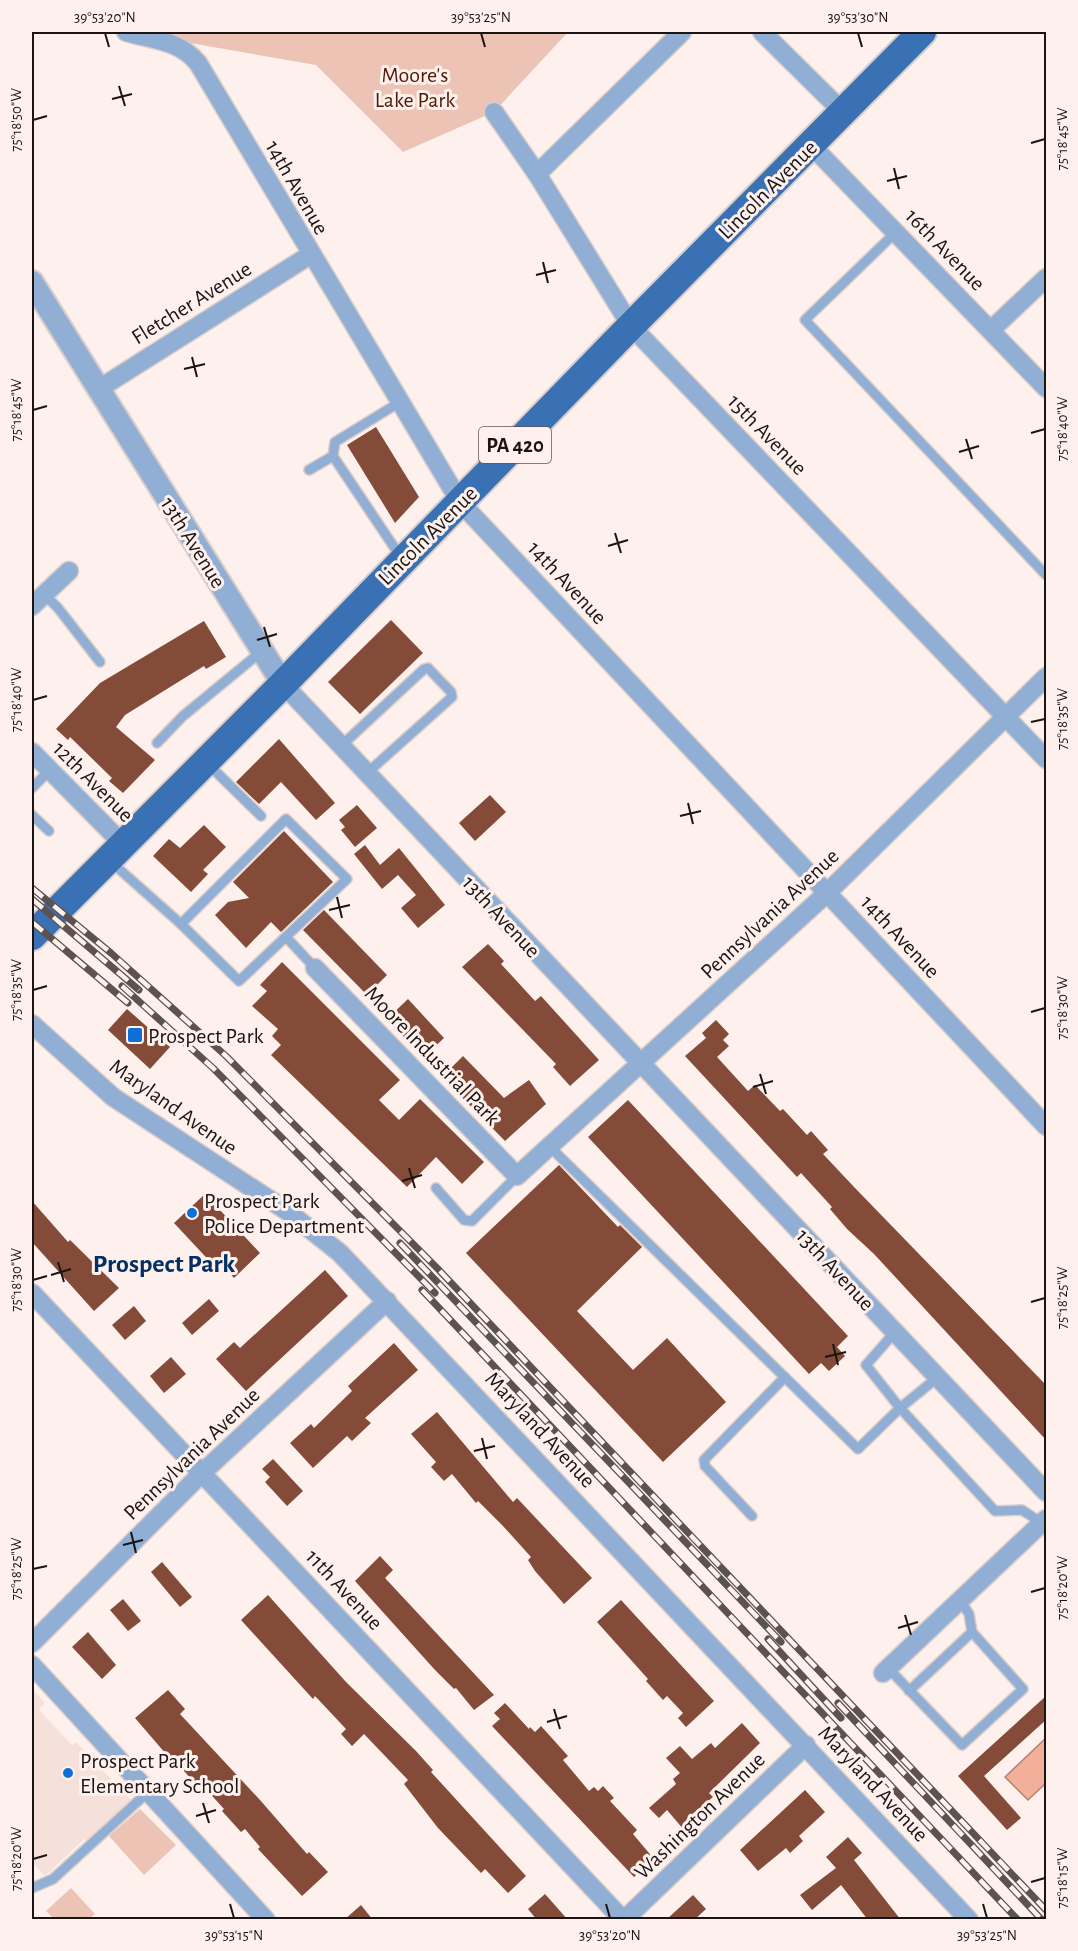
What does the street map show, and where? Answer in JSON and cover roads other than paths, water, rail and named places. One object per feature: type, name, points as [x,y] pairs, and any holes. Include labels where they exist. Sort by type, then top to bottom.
[{"type":"main road","name":"Lincoln Avenue","points":[[32,936],[283,684],[402,560],[812,145],[842,111],[922,32]]},
{"type":"street","name":"14th Avenue","points":[[126,32],[172,43],[188,51],[198,63],[310,255],[460,502],[1047,1126]]},
{"type":"street","points":[[537,174],[681,32]]},
{"type":"street","points":[[762,32],[842,111]]},
{"type":"street","name":"15th Avenue","points":[[494,112],[537,174],[632,326],[1047,759]]},
{"type":"street","name":"16th Avenue","points":[[812,145],[1047,388]]},
{"type":"street","name":"Fletcher Avenue","points":[[97,390],[310,255]]},
{"type":"street","points":[[991,330],[1047,278]]},
{"type":"street","name":"13th Avenue","points":[[32,282],[97,390],[283,684],[1047,1492]]},
{"type":"street","points":[[37,596],[69,571]]},
{"type":"street","name":"Pennsylvania Avenue","points":[[517,1176],[827,893],[1047,677]]},
{"type":"street","name":"12th Avenue","points":[[32,752],[50,770],[115,851]]},
{"type":"street","name":"Moore Industrial Park","points":[[315,968],[517,1176]]},
{"type":"street","name":"Maryland Avenue","points":[[32,1024],[113,1097],[287,1211],[340,1253],[806,1744],[969,1920]]},
{"type":"street","name":"11th Avenue","points":[[32,1293],[624,1920]]},
{"type":"street","name":"Pennsylvania Avenue","points":[[32,1643],[202,1473],[387,1301]]},
{"type":"street","points":[[885,1670],[1044,1521]]},
{"type":"street","points":[[32,1665],[266,1920]]},
{"type":"street","name":"Washington Avenue","points":[[624,1920],[806,1744]]},
{"type":"lane","points":[[896,232],[805,320],[1047,575]]},
{"type":"lane","points":[[400,402],[335,442],[333,456],[402,560]]},
{"type":"lane","points":[[309,470],[333,456]]},
{"type":"lane","points":[[37,596],[58,608],[100,662]]},
{"type":"lane","points":[[157,743],[183,716],[262,651]]},
{"type":"lane","points":[[341,746],[423,669],[428,668],[451,692],[452,697],[367,773]]},
{"type":"lane","points":[[205,762],[261,816]]},
{"type":"lane","points":[[32,788],[50,770]]},
{"type":"lane","points":[[32,815],[49,831]]},
{"type":"lane","points":[[115,851],[181,924],[239,981],[347,879],[286,819],[181,924]]},
{"type":"lane","points":[[286,937],[315,968]]},
{"type":"lane","points":[[550,1147],[858,1449],[900,1408],[938,1377]]},
{"type":"lane","points":[[436,1188],[464,1220],[472,1221],[517,1176]]},
{"type":"lane","points":[[895,1332],[866,1365],[900,1408],[995,1510],[1022,1510],[1044,1521]]},
{"type":"lane","points":[[752,1516],[705,1466],[704,1460],[785,1377]]},
{"type":"lane","points":[[885,1670],[962,1745],[1023,1689],[972,1632],[969,1614],[960,1600]]},
{"type":"lane","points":[[909,1691],[972,1632]]},
{"type":"lane","points":[[32,1888],[53,1879],[148,1792]]},
{"type":"railway","points":[[32,888],[111,953],[226,1056],[438,1269],[1046,1910]]},
{"type":"railway","points":[[32,899],[139,990]]},
{"type":"railway","points":[[32,922],[128,1003]]},
{"type":"railway","points":[[122,986],[213,1068],[435,1293]]},
{"type":"railway","points":[[400,1243],[781,1642]]},
{"type":"railway","points":[[422,1290],[1018,1920]]},
{"type":"railway","points":[[768,1639],[841,1718]]},
{"type":"railway","points":[[838,1703],[1042,1920]]},
{"type":"place","name":"Prospect Park","points":[[135,1035]]},
{"type":"place","name":"Prospect Park Police Department","points":[[192,1213]]},
{"type":"place","name":"Prospect Park Elementary School","points":[[68,1773]]},
{"type":"district","name":"Prospect Park","points":[[164,1263]]},
{"type":"park label","name":"Moore's Lake Park","points":[[415,86]]}]
